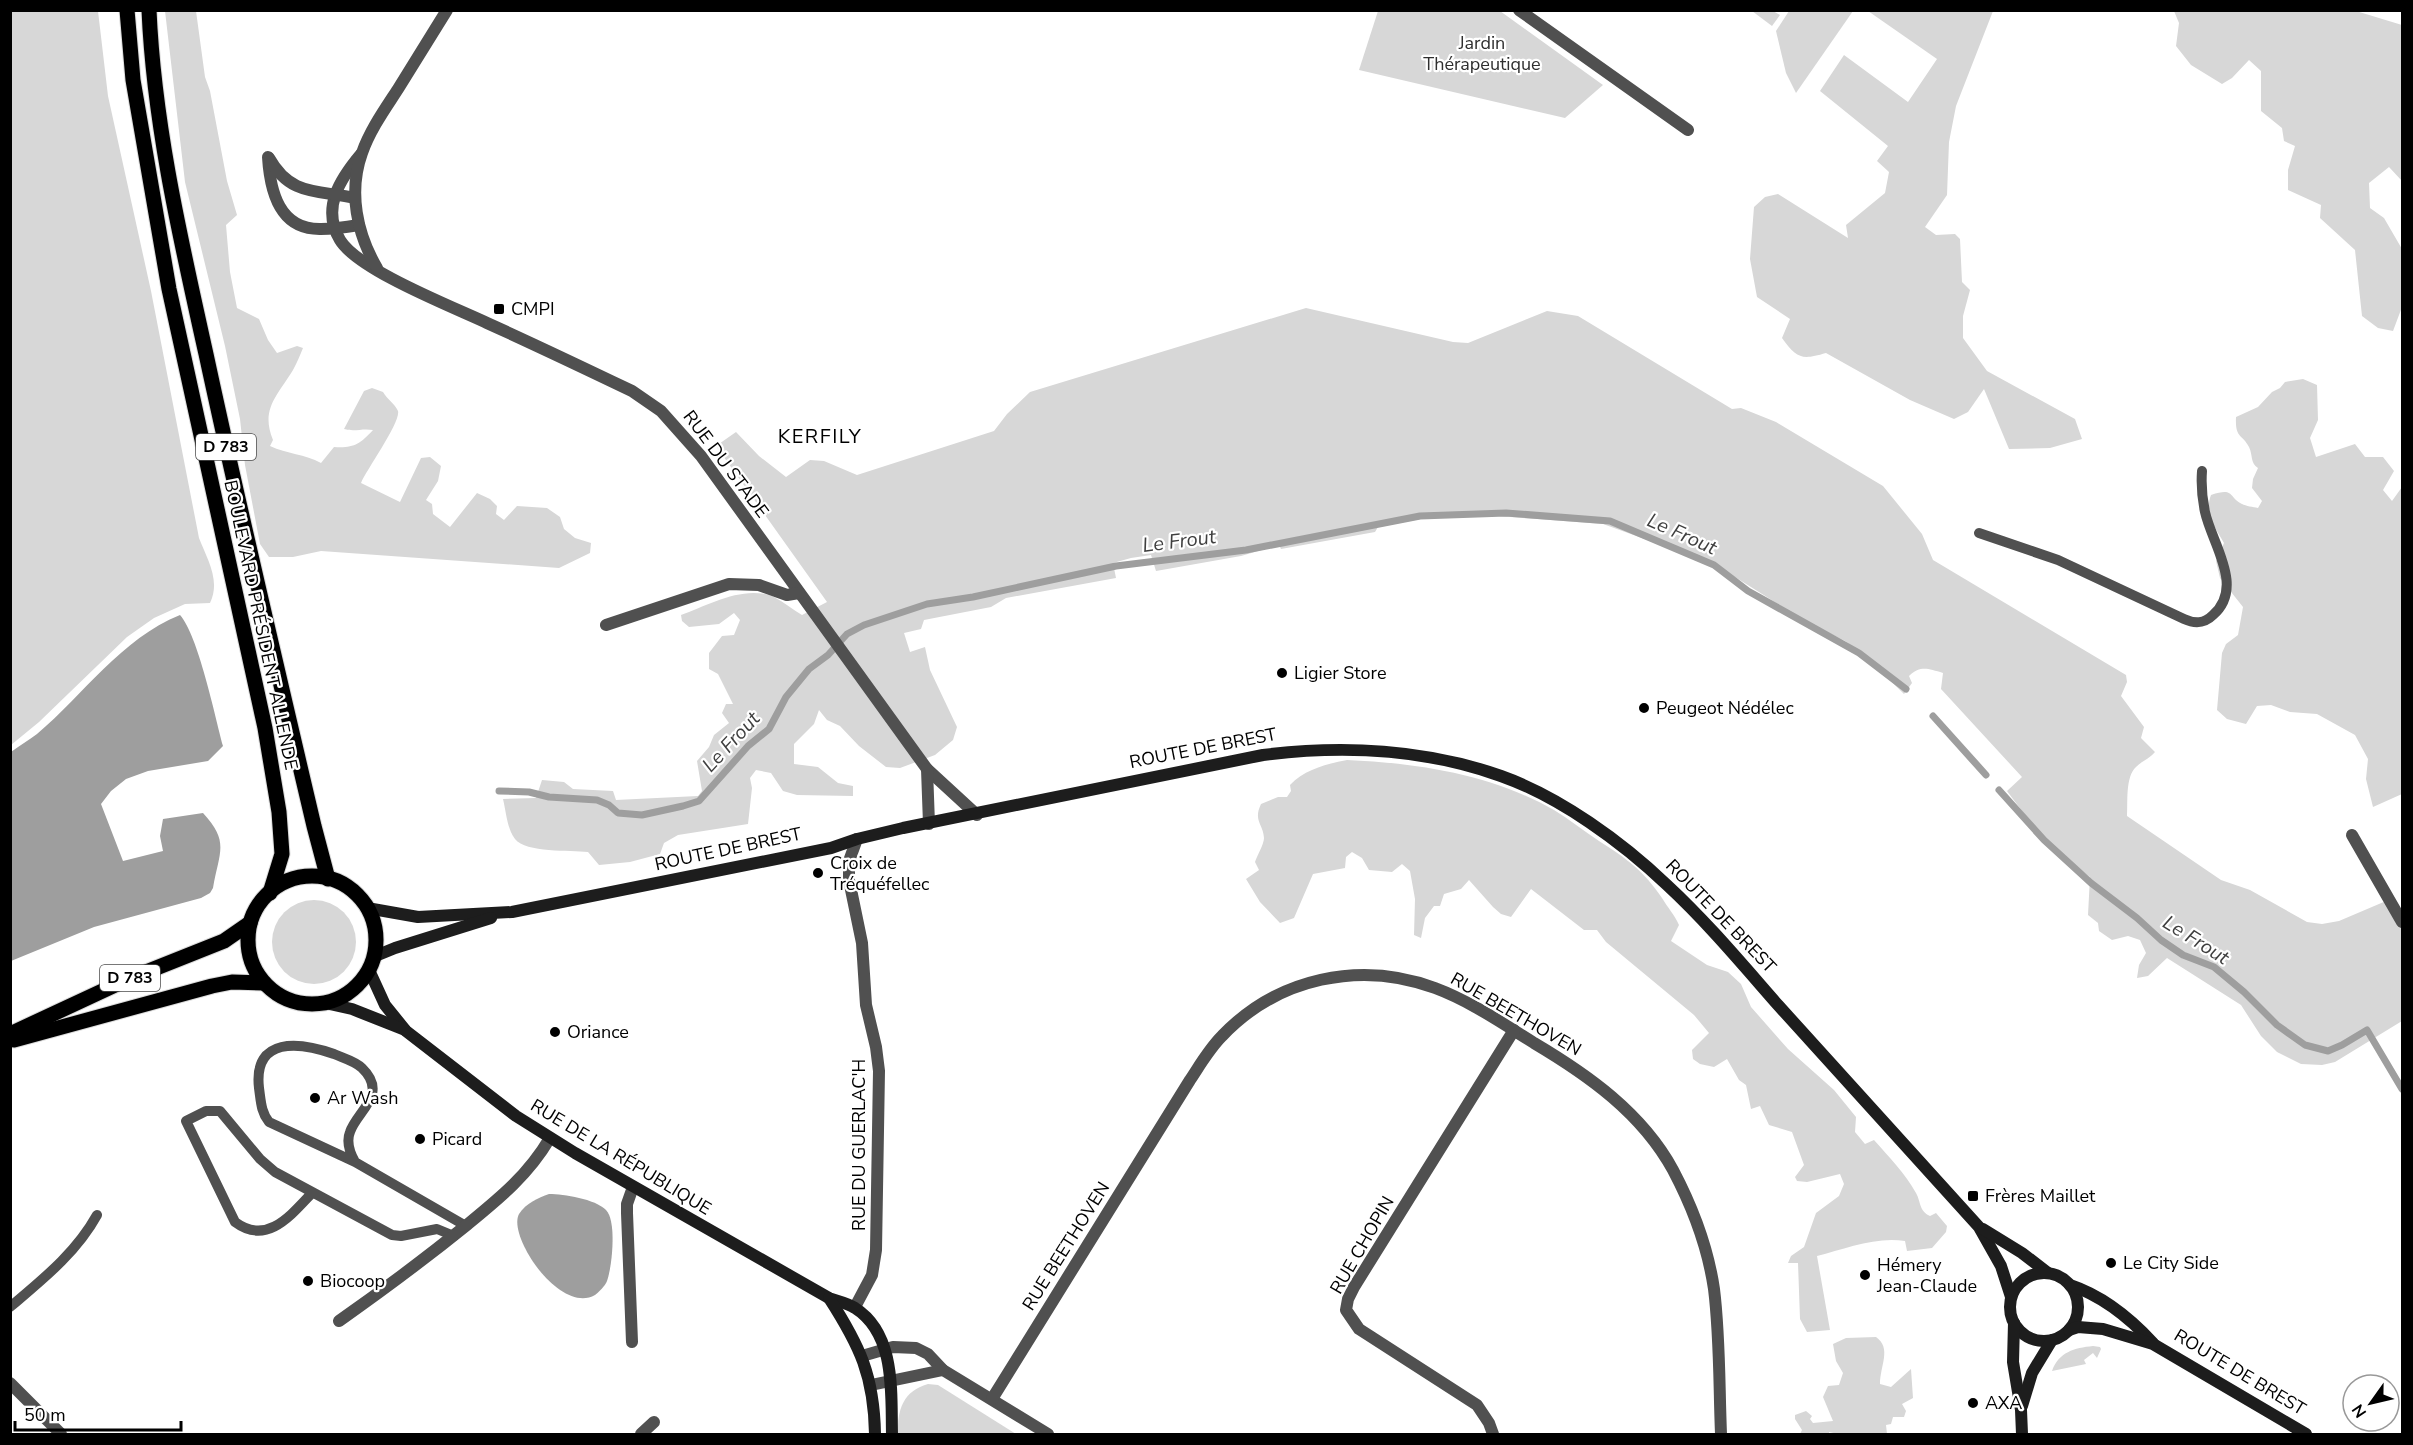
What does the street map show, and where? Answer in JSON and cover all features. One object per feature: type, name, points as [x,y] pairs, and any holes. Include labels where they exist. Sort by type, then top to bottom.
[{"type":"main road","name":"BOULEVARD PRÉSIDENT ALLENDE","points":[[127,10],[133,80],[167,277],[262,717],[278,805],[282,854],[270,892]]},
{"type":"main road","name":"BOULEVARD PRÉSIDENT ALLENDE","points":[[149,10],[164,143],[192,292],[247,540],[328,879]]},
{"type":"main road","name":"ROUTE DE BREST","points":[[371,964],[402,946],[512,912],[831,848],[857,839],[1228,761],[1279,753],[1332,751],[1400,754],[1463,764],[1501,776],[1535,791],[1575,814],[1625,849],[1667,884],[1709,927],[1979,1227],[2001,1266],[2012,1297]]},
{"type":"main road","points":[[303,877],[328,879],[351,889],[367,908],[374,923],[376,940],[371,964],[358,985],[343,996],[325,1003],[292,1001],[274,992],[264,983],[253,964],[248,944],[250,923],[260,902],[284,882],[303,877]]},
{"type":"main road","name":"ROUTE DE BREST","points":[[367,908],[418,917],[512,912]]},
{"type":"main road","name":"D 783","points":[[10,1034],[126,980],[224,941],[250,923]]},
{"type":"main road","name":"RUE DE LA RÉPUBLIQUE","points":[[371,964],[386,1005],[406,1031],[516,1116],[633,1187],[829,1298],[855,1308],[877,1332],[884,1348],[891,1381],[892,1434]]},
{"type":"main road","name":"D 783","points":[[10,1041],[212,986],[232,982],[264,983]]},
{"type":"main road","name":"RUE DE LA RÉPUBLIQUE","points":[[325,1003],[352,1009],[406,1031]]},
{"type":"main road","name":"ROUTE DE BREST","points":[[1979,1227],[2022,1253],[2048,1273]]},
{"type":"main road","points":[[2014,1323],[2021,1332],[2041,1341],[2052,1340],[2069,1330],[2075,1322],[2078,1302],[2070,1285],[2060,1277],[2048,1273],[2030,1276],[2022,1281],[2012,1297],[2010,1306],[2014,1323],[2014,1368],[2021,1410],[2022,1434]]},
{"type":"main road","name":"ROUTE DE BREST","points":[[2070,1285],[2092,1293],[2119,1311],[2153,1344],[2306,1434]]},
{"type":"main road","name":"RUE DE LA RÉPUBLIQUE","points":[[829,1298],[862,1356],[871,1385],[875,1434]]},
{"type":"main road","name":"ROUTE DE BREST","points":[[2069,1330],[2078,1327],[2103,1329],[2153,1344]]},
{"type":"main road","points":[[2021,1410],[2032,1373],[2052,1340]]},
{"type":"street","points":[[334,228],[333,204],[343,176],[361,154],[447,10]]},
{"type":"street","points":[[1519,10],[1688,130]]},
{"type":"street","points":[[361,154],[355,198],[363,241],[377,268]]},
{"type":"street","points":[[355,198],[303,189],[291,184],[276,170],[268,157],[272,193],[287,216],[307,228],[359,225]]},
{"type":"street","name":"RUE DU STADE","points":[[334,228],[339,239],[352,255],[416,291],[588,370],[648,401],[685,436],[927,769],[977,814]]},
{"type":"street","points":[[606,625],[729,584],[759,585],[787,595],[799,593]]},
{"type":"street","points":[[927,769],[929,824]]},
{"type":"street","points":[[2352,835],[2403,922]]},
{"type":"street","name":"RUE DU GUERLAC'H","points":[[855,1308],[872,1275],[876,1250],[879,1071],[872,1025],[865,999],[862,943],[849,880],[849,861],[857,839]]},
{"type":"street","name":"RUE BEETHOVEN","points":[[992,1399],[1207,1054],[1221,1037],[1246,1014],[1296,985],[1336,976],[1370,975],[1412,980],[1464,1001],[1572,1065],[1627,1109],[1647,1132],[1672,1167],[1699,1229],[1714,1288],[1721,1434]]},
{"type":"street","name":"RUE CHOPIN","points":[[1493,1434],[1489,1423],[1477,1405],[1359,1329],[1346,1310],[1354,1287],[1514,1030]]},
{"type":"street","points":[[339,1322],[466,1226],[530,1169],[550,1138]]},
{"type":"street","points":[[632,1342],[627,1204],[633,1187]]},
{"type":"street","points":[[862,1356],[884,1348],[899,1346],[916,1348],[928,1354],[943,1370],[1048,1434]]},
{"type":"street","points":[[871,1385],[943,1370]]},
{"type":"street","points":[[10,1383],[61,1434]]},
{"type":"street","points":[[641,1434],[654,1422]]},
{"type":"lane","points":[[1979,533],[2058,560],[2184,620],[2193,623],[2203,622],[2219,609],[2225,599],[2227,582],[2224,565],[2205,513],[2201,485],[2202,471]]},
{"type":"lane","points":[[355,1162],[348,1143],[350,1131],[366,1108],[371,1097],[372,1085],[362,1066],[308,1046],[289,1044],[270,1054],[260,1070],[258,1080],[262,1114],[269,1122],[355,1162],[466,1226]]},
{"type":"lane","points":[[312,1193],[276,1227],[258,1230],[245,1229],[235,1221],[186,1121],[206,1111],[220,1112],[260,1159],[275,1172],[392,1234],[401,1236],[437,1229],[454,1236]]},
{"type":"lane","points":[[10,1308],[65,1260],[86,1235],[97,1215]]},
{"type":"green space","points":[[11,10],[98,11],[108,96],[151,291],[199,538],[212,570],[214,586],[210,603],[185,604],[154,618],[127,637],[39,722],[11,745]]},
{"type":"green space","points":[[165,11],[196,11],[205,77],[210,91],[227,181],[237,215],[226,225],[230,272],[237,308],[259,319],[268,340],[277,353],[297,346],[303,348],[272,403],[269,420],[273,440],[270,446],[321,463],[334,447],[347,447],[360,442],[373,430],[344,429],[364,391],[372,388],[383,392],[397,408],[398,417],[361,483],[400,502],[421,458],[430,457],[441,466],[438,481],[426,500],[432,504],[433,514],[450,527],[477,493],[490,499],[497,506],[496,514],[504,520],[517,506],[547,508],[560,517],[564,529],[575,538],[591,543],[590,553],[559,568],[321,551],[293,557],[269,557],[260,544],[245,465],[240,419],[225,346],[185,182]]},
{"type":"green space","name":"Jardin Thérapeutique","points":[[1378,11],[1500,11],[1603,85],[1565,118],[1359,70]]},
{"type":"green space","points":[[1752,11],[1773,11],[1780,15],[1772,26]]},
{"type":"green space","points":[[1789,11],[1853,11],[1796,93],[1786,73],[1776,31]]},
{"type":"green space","points":[[1868,11],[1993,11],[1956,106],[1949,142],[1947,195],[1925,227],[1936,235],[1955,234],[1960,239],[1962,282],[1970,290],[1963,316],[1963,338],[1987,371],[2075,419],[2082,439],[2050,448],[2009,449],[1984,389],[1968,412],[1954,419],[1910,400],[1826,353],[1811,357],[1796,354],[1782,338],[1790,319],[1757,297],[1750,259],[1754,207],[1765,197],[1778,194],[1848,238],[1846,225],[1885,193],[1889,172],[1877,161],[1888,146],[1820,91],[1844,55],[1908,102],[1937,59]]},
{"type":"green space","points":[[2174,11],[2356,11],[2402,25],[2402,181],[2389,167],[2369,183],[2370,208],[2384,218],[2402,249],[2402,307],[2393,331],[2378,328],[2362,316],[2355,250],[2320,218],[2321,205],[2288,190],[2288,170],[2295,146],[2284,141],[2282,128],[2261,111],[2261,71],[2249,60],[2232,78],[2222,84],[2191,65],[2176,46],[2179,23]]},
{"type":"green space","points":[[1306,308],[1453,342],[1468,343],[1547,311],[1578,316],[1732,409],[1741,408],[1776,422],[1883,486],[1922,534],[1933,560],[2126,675],[2127,682],[2121,696],[2144,727],[2141,738],[2155,752],[2132,771],[2127,797],[2127,816],[2221,880],[2250,890],[2307,922],[2322,924],[2339,921],[2386,901],[2402,928],[2402,1021],[2335,1062],[2322,1065],[2301,1064],[2277,1052],[2261,1036],[2241,1005],[2167,958],[2148,976],[2137,978],[2139,965],[2146,953],[2140,940],[2128,936],[2112,940],[2099,931],[2098,923],[2088,915],[2090,877],[2045,837],[2007,791],[2022,777],[1941,689],[1943,673],[1925,669],[1917,670],[1909,676],[1912,683],[1904,694],[1861,652],[1845,641],[1805,621],[1735,577],[1689,555],[1603,524],[1498,516],[1426,518],[1378,527],[1375,532],[1281,549],[1279,545],[1241,556],[1156,571],[1151,555],[1113,563],[1116,578],[1006,598],[991,607],[924,620],[921,629],[904,633],[910,652],[925,647],[930,670],[957,727],[953,740],[935,755],[900,768],[886,767],[859,746],[840,726],[827,720],[819,710],[814,724],[794,744],[794,764],[818,767],[838,783],[853,786],[853,796],[797,795],[783,791],[771,773],[756,770],[750,778],[752,788],[748,824],[678,835],[664,843],[660,854],[630,862],[599,865],[588,852],[529,847],[512,835],[503,799],[536,798],[542,780],[564,782],[573,789],[613,791],[616,800],[698,796],[702,791],[697,761],[709,747],[714,735],[729,723],[722,713],[726,704],[733,704],[718,674],[709,669],[709,653],[722,636],[734,635],[740,620],[734,613],[719,624],[689,627],[682,621],[681,615],[739,594],[763,594],[774,597],[802,615],[827,602],[716,446],[736,432],[759,456],[786,477],[810,460],[824,461],[857,475],[994,431],[1007,414],[1030,392]]},
{"type":"green space","points":[[2303,379],[2317,385],[2318,420],[2310,438],[2316,457],[2355,444],[2365,457],[2383,457],[2394,471],[2383,490],[2392,501],[2402,487],[2402,794],[2373,807],[2366,779],[2368,759],[2355,735],[2317,714],[2290,712],[2271,705],[2257,706],[2246,724],[2227,719],[2217,710],[2222,653],[2226,644],[2238,635],[2243,607],[2220,578],[2216,561],[2224,543],[2212,520],[2209,502],[2211,495],[2228,492],[2242,504],[2258,508],[2262,501],[2252,488],[2258,468],[2255,466],[2249,447],[2238,432],[2236,417],[2258,407],[2285,382]]},
{"type":"green space","points":[[1347,760],[1427,768],[1505,787],[1554,810],[1626,859],[1648,880],[1677,921],[1679,925],[1671,941],[1707,965],[1728,972],[1741,984],[1751,1007],[1788,1049],[1834,1090],[1856,1117],[1855,1132],[1865,1144],[1874,1140],[1907,1179],[1924,1212],[1930,1216],[1936,1213],[1947,1226],[1946,1232],[1932,1248],[1907,1251],[1905,1241],[1883,1240],[1817,1256],[1830,1330],[1807,1332],[1800,1319],[1798,1263],[1788,1263],[1791,1256],[1804,1247],[1816,1213],[1839,1196],[1844,1184],[1840,1174],[1807,1182],[1797,1181],[1795,1177],[1804,1165],[1792,1132],[1769,1125],[1760,1106],[1751,1109],[1746,1085],[1739,1080],[1727,1059],[1714,1067],[1700,1064],[1693,1059],[1692,1050],[1709,1033],[1694,1015],[1606,942],[1597,930],[1584,930],[1531,889],[1511,917],[1501,914],[1469,880],[1461,889],[1444,894],[1440,906],[1434,906],[1425,918],[1421,938],[1414,935],[1415,899],[1410,871],[1402,864],[1392,872],[1369,870],[1362,858],[1352,852],[1346,857],[1345,868],[1313,874],[1294,918],[1280,923],[1260,902],[1246,879],[1259,870],[1255,862],[1264,838],[1258,818],[1261,804],[1278,797],[1287,797],[1291,791],[1290,785],[1309,771]]},
{"type":"green space","points":[[314,900],[330,903],[344,912],[353,926],[356,942],[353,958],[344,972],[330,981],[314,984],[298,981],[284,972],[275,958],[272,942],[275,926],[284,912],[298,903]]},
{"type":"green space","points":[[1876,1337],[1881,1341],[1884,1352],[1880,1384],[1891,1387],[1911,1369],[1913,1398],[1902,1404],[1906,1411],[1904,1417],[1893,1417],[1891,1424],[1886,1425],[1887,1434],[1829,1432],[1829,1434],[1800,1434],[1802,1430],[1795,1415],[1806,1411],[1812,1416],[1810,1419],[1813,1423],[1833,1421],[1823,1397],[1828,1386],[1839,1385],[1843,1373],[1836,1361],[1833,1344],[1846,1338]]},
{"type":"green space","points":[[2093,1346],[2101,1349],[2097,1358],[2093,1353],[2084,1360],[2086,1364],[2052,1371],[2063,1355],[2080,1348]]},
{"type":"green space","points":[[928,1384],[938,1385],[1016,1434],[898,1434],[900,1409],[903,1403],[913,1391]]},
{"type":"shaded area","points":[[180,615],[187,625],[199,657],[223,746],[208,761],[148,771],[126,779],[111,791],[101,804],[123,861],[163,851],[160,836],[163,819],[203,813],[220,840],[220,856],[213,888],[210,893],[201,898],[94,927],[11,961],[11,752],[37,734],[104,668],[139,638]]},
{"type":"shaded area","points":[[549,1194],[587,1200],[601,1206],[609,1216],[612,1224],[612,1244],[609,1274],[602,1289],[595,1295],[581,1298],[567,1294],[552,1284],[539,1270],[521,1239],[517,1225],[519,1214],[529,1204]]},
{"type":"waterway","name":"Le Frout","points":[[499,791],[597,800],[609,805],[618,813],[642,815],[683,806],[699,801],[748,746],[769,729],[786,697],[809,669],[828,655],[847,634],[864,625],[927,604],[973,597],[1116,566],[1246,550],[1420,516],[1506,513],[1610,521],[1714,565],[1748,591],[1859,653],[1906,689]]},
{"type":"waterway","name":"Le Frout","points":[[1933,716],[1986,775]]},
{"type":"waterway","name":"Le Frout","points":[[1999,790],[2044,840],[2091,883],[2137,918],[2161,940],[2183,955],[2214,967],[2244,992],[2277,1025],[2305,1045],[2328,1051],[2367,1030],[2402,1089]]},
{"type":"place","name":"CMPI","points":[[499,309]]},
{"type":"place","name":"Ligier Store","points":[[1282,673]]},
{"type":"place","name":"Peugeot Nédélec","points":[[1644,708]]},
{"type":"place","name":"Croix de Tréquéfellec","points":[[818,873]]},
{"type":"place","name":"Oriance","points":[[555,1032]]},
{"type":"place","name":"Ar Wash","points":[[315,1098]]},
{"type":"place","name":"Picard","points":[[420,1139]]},
{"type":"place","name":"Frères Maillet","points":[[1973,1196]]},
{"type":"place","name":"Le City Side","points":[[2111,1263]]},
{"type":"place","name":"Hémery Jean-Claude","points":[[1865,1275]]},
{"type":"place","name":"Biocoop","points":[[308,1281]]},
{"type":"place","name":"AXA","points":[[1973,1403]]},
{"type":"district","name":"KERFILY","points":[[820,436]]}]
